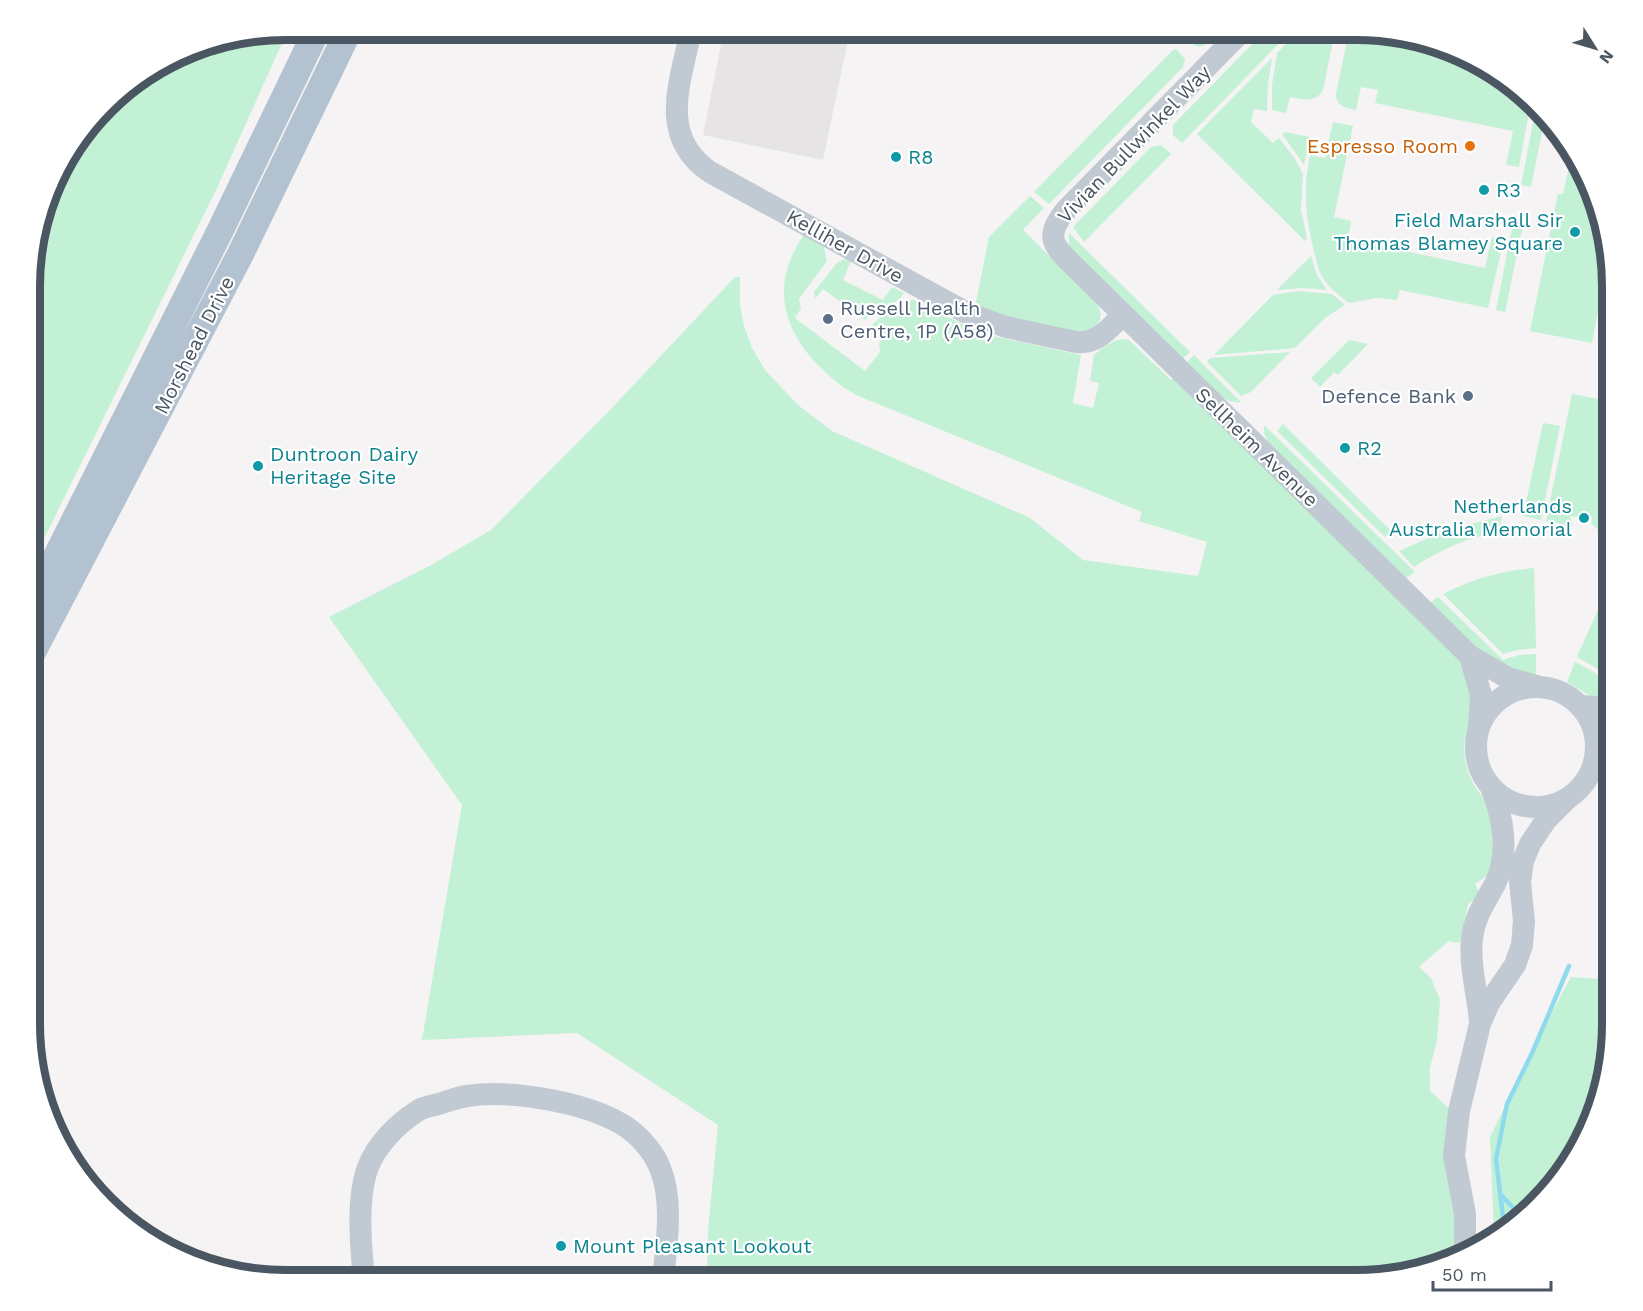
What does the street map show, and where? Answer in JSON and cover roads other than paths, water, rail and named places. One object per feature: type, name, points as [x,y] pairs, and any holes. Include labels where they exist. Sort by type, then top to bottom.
[{"type":"main road","name":"Morshead Drive","points":[[40,589],[207,258],[312,40]]},
{"type":"main road","name":"Morshead Drive","points":[[40,638],[246,243],[344,40]]},
{"type":"street","name":"Kelliher Drive","points":[[689,40],[676,102],[676,118],[684,144],[691,155],[710,172],[895,275],[967,313],[988,321],[1006,327],[1084,343],[1100,337],[1123,315]]},
{"type":"street","name":"Vivian Bullwinkel Way","points":[[1052,234],[1056,224],[1070,206],[1233,40]]},
{"type":"street","name":"Sellheim Avenue","points":[[1052,234],[1053,243],[1057,249],[1470,656],[1508,678],[1540,687]]},
{"type":"street","name":"Sellheim Avenue","points":[[1470,656],[1481,695],[1479,733]]},
{"type":"street","points":[[1480,1024],[1472,961],[1472,939],[1479,914],[1498,876],[1504,849],[1500,815],[1478,760],[1479,733],[1485,716],[1497,702],[1513,692],[1540,687],[1557,691],[1580,706],[1590,721],[1596,738],[1593,765]]},
{"type":"street","points":[[1580,706],[1602,707]]},
{"type":"street","points":[[1465,1245],[1465,1214],[1454,1156],[1460,1112],[1480,1024],[1489,1003],[1515,965],[1522,945],[1524,921],[1520,882],[1526,853],[1546,820],[1585,782],[1593,765],[1602,756]]},
{"type":"street","points":[[1488,782],[1503,797],[1529,806],[1547,806],[1568,798]]},
{"type":"street","points":[[363,1270],[362,1193],[368,1167],[389,1134],[420,1109],[467,1096],[512,1095],[563,1102],[603,1116],[633,1131],[649,1149],[660,1168],[668,1197],[664,1270]]},
{"type":"waterway","points":[[1503,1222],[1496,1159],[1507,1104],[1533,1051],[1569,966]]},
{"type":"waterway","points":[[1501,1195],[1516,1211]]},
{"type":"place","name":"Espresso Room","points":[[1470,146]]},
{"type":"place","name":"R8","points":[[896,157]]},
{"type":"place","name":"R3","points":[[1484,190]]},
{"type":"place","name":"Field Marshall Sir Thomas Blamey Square","points":[[1575,232]]},
{"type":"place","name":"Russell Health Centre, 1P (A58)","points":[[828,319]]},
{"type":"place","name":"Defence Bank","points":[[1468,396]]},
{"type":"place","name":"R2","points":[[1345,448]]},
{"type":"place","name":"Duntroon Dairy Heritage Site","points":[[258,466]]},
{"type":"place","name":"Netherlands Australia Memorial","points":[[1584,518]]},
{"type":"place","name":"Mount Pleasant Lookout","points":[[561,1246]]}]
